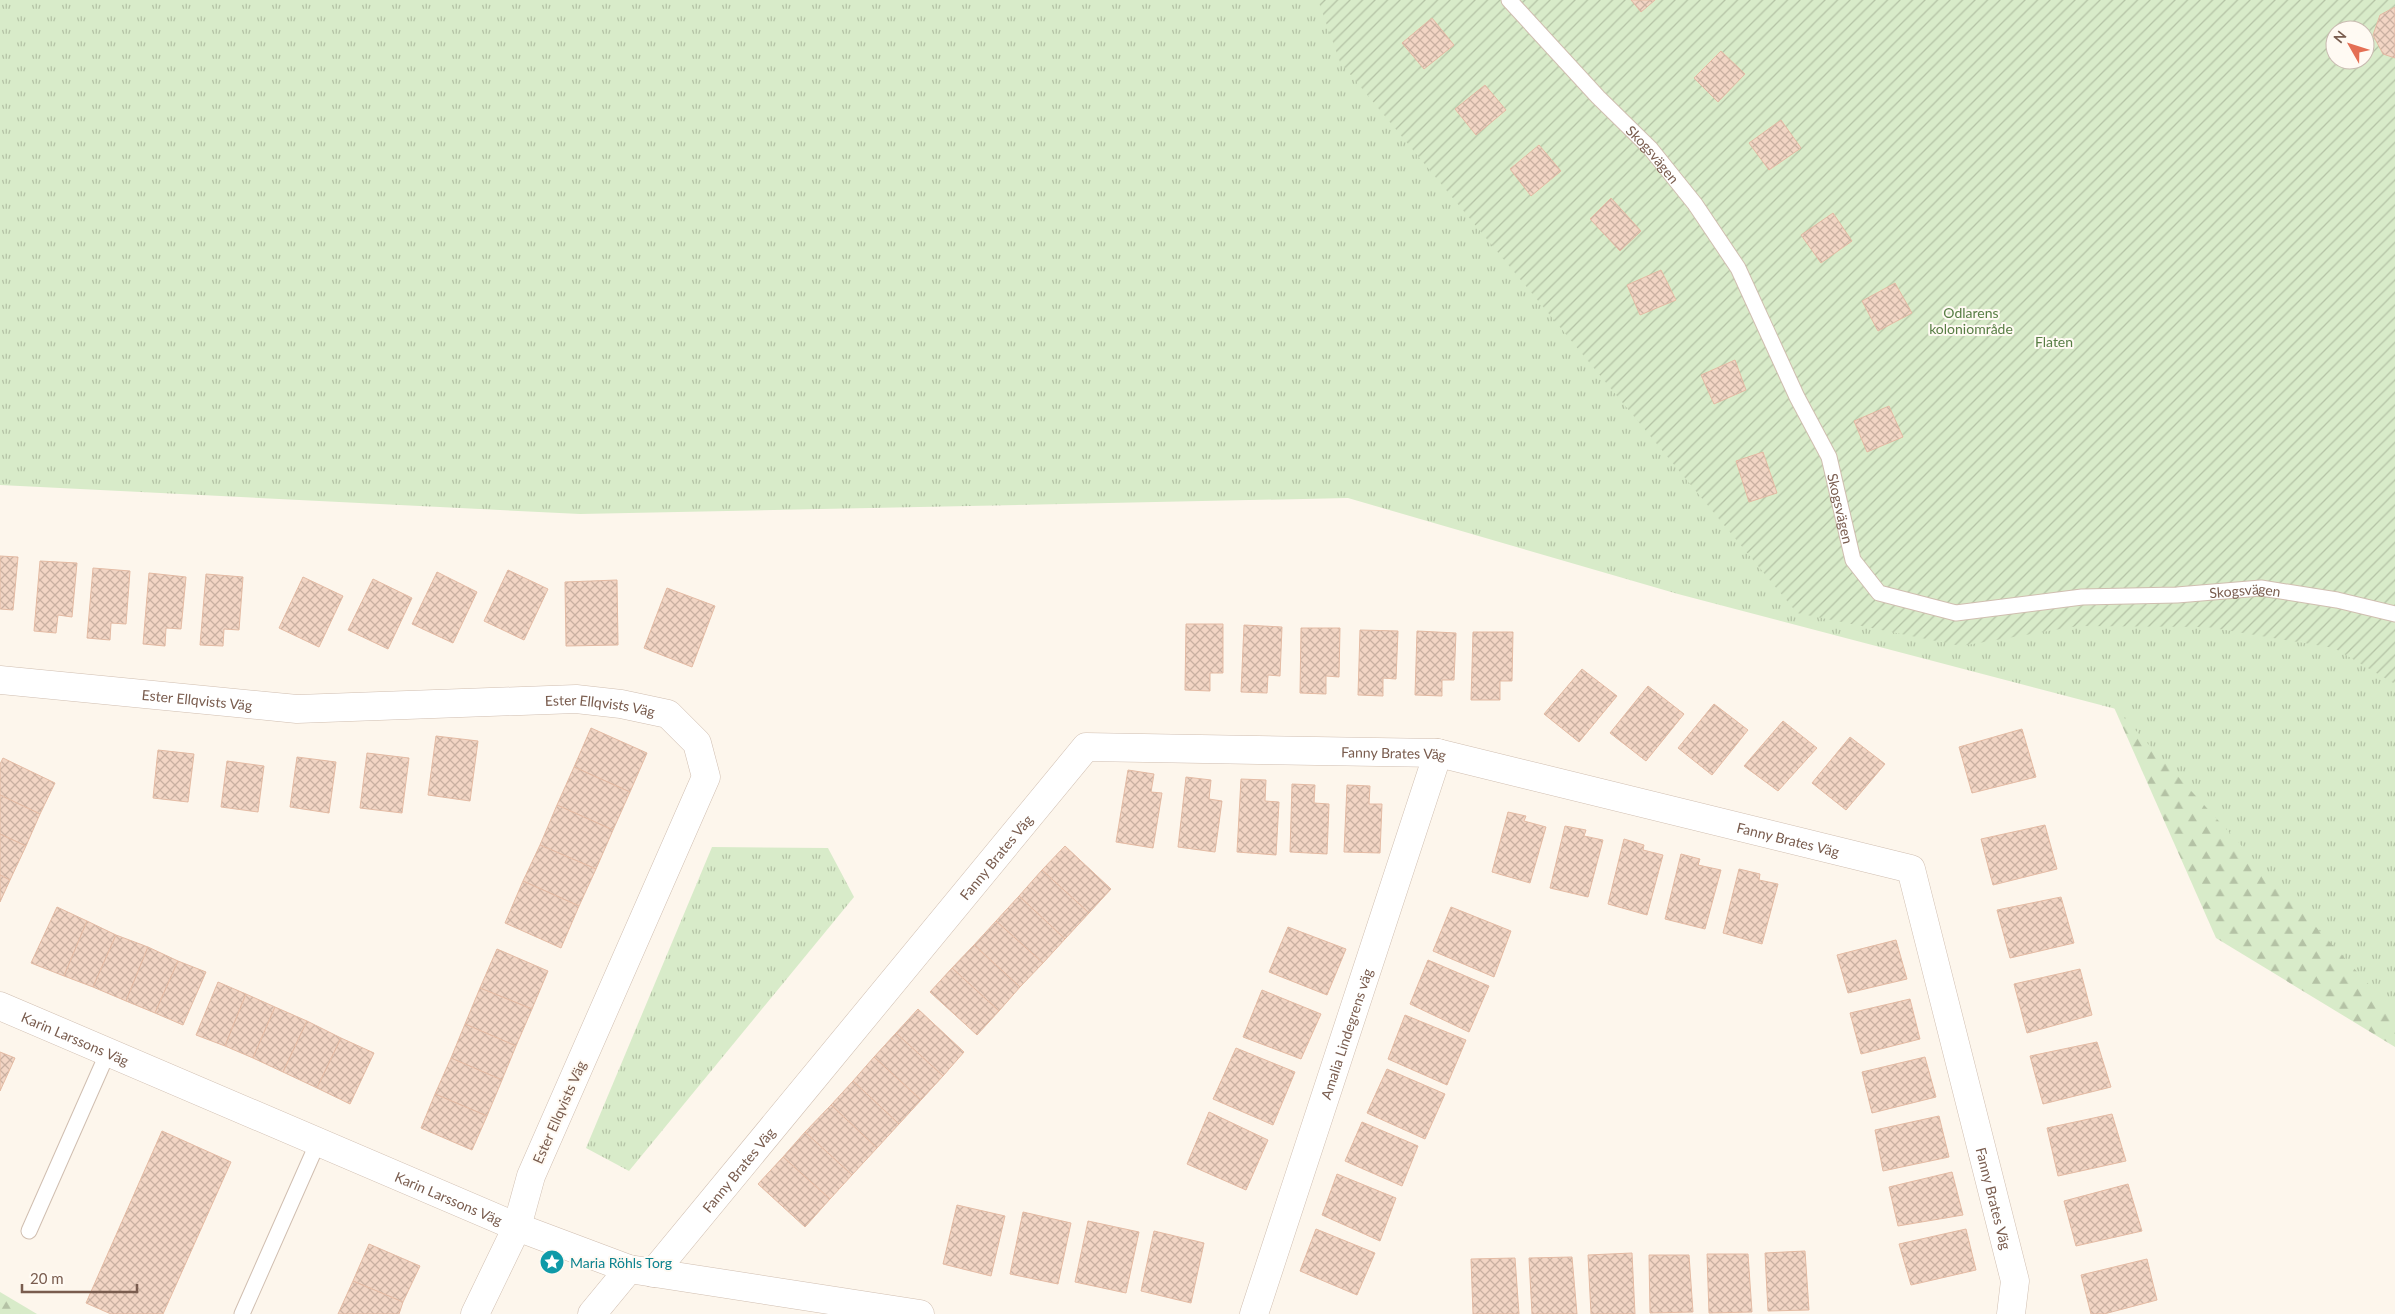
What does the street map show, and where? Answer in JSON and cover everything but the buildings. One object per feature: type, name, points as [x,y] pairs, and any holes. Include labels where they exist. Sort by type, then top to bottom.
[{"type":"street","name":"Ester Ellqvists Väg","points":[[0,680],[296,709],[576,699],[621,704],[668,714],[697,743],[706,777],[531,1176],[517,1227]]},
{"type":"street","name":"Fanny Brates Väg","points":[[641,1271],[1086,747],[1438,753],[1911,869],[2015,1281],[2011,1314]]},
{"type":"street","name":"Amalia Lindegrens väg","points":[[1254,1314],[1438,753]]},
{"type":"street","name":"Karin Larssons Väg","points":[[0,1006],[517,1227],[641,1271],[920,1314]]},
{"type":"street","points":[[476,1314],[517,1227]]},
{"type":"street","points":[[592,1314],[641,1271]]},
{"type":"lane","name":"Skogsvägen","points":[[1509,0],[1598,96],[1650,148],[1695,204],[1738,268],[1797,397],[1829,457],[1853,560],[1879,593],[1956,612],[2082,597],[2177,595],[2261,588],[2337,600],[2395,614]]},
{"type":"lane","points":[[29,1232],[108,1052]]},
{"type":"lane","points":[[242,1314],[318,1142]]},
{"type":"green space","name":"Flaten","points":[[0,0],[2395,0],[2395,1013],[2116,709],[1678,594],[1348,498],[580,514],[0,485]]},
{"type":"green space","name":"Odlarens koloniområde","points":[[1318,0],[2395,0],[2395,684],[2334,648],[2207,627],[2078,626],[1961,646],[1797,613],[1340,62]]},
{"type":"green space","points":[[2078,626],[2395,684],[2395,1047],[2216,938]]},
{"type":"green space","points":[[712,847],[828,848],[854,897],[629,1171],[586,1148]]},
{"type":"green space","points":[[0,1292],[37,1314],[0,1314]]},
{"type":"place","name":"Maria Röhls Torg","points":[[552,1262]]}]
